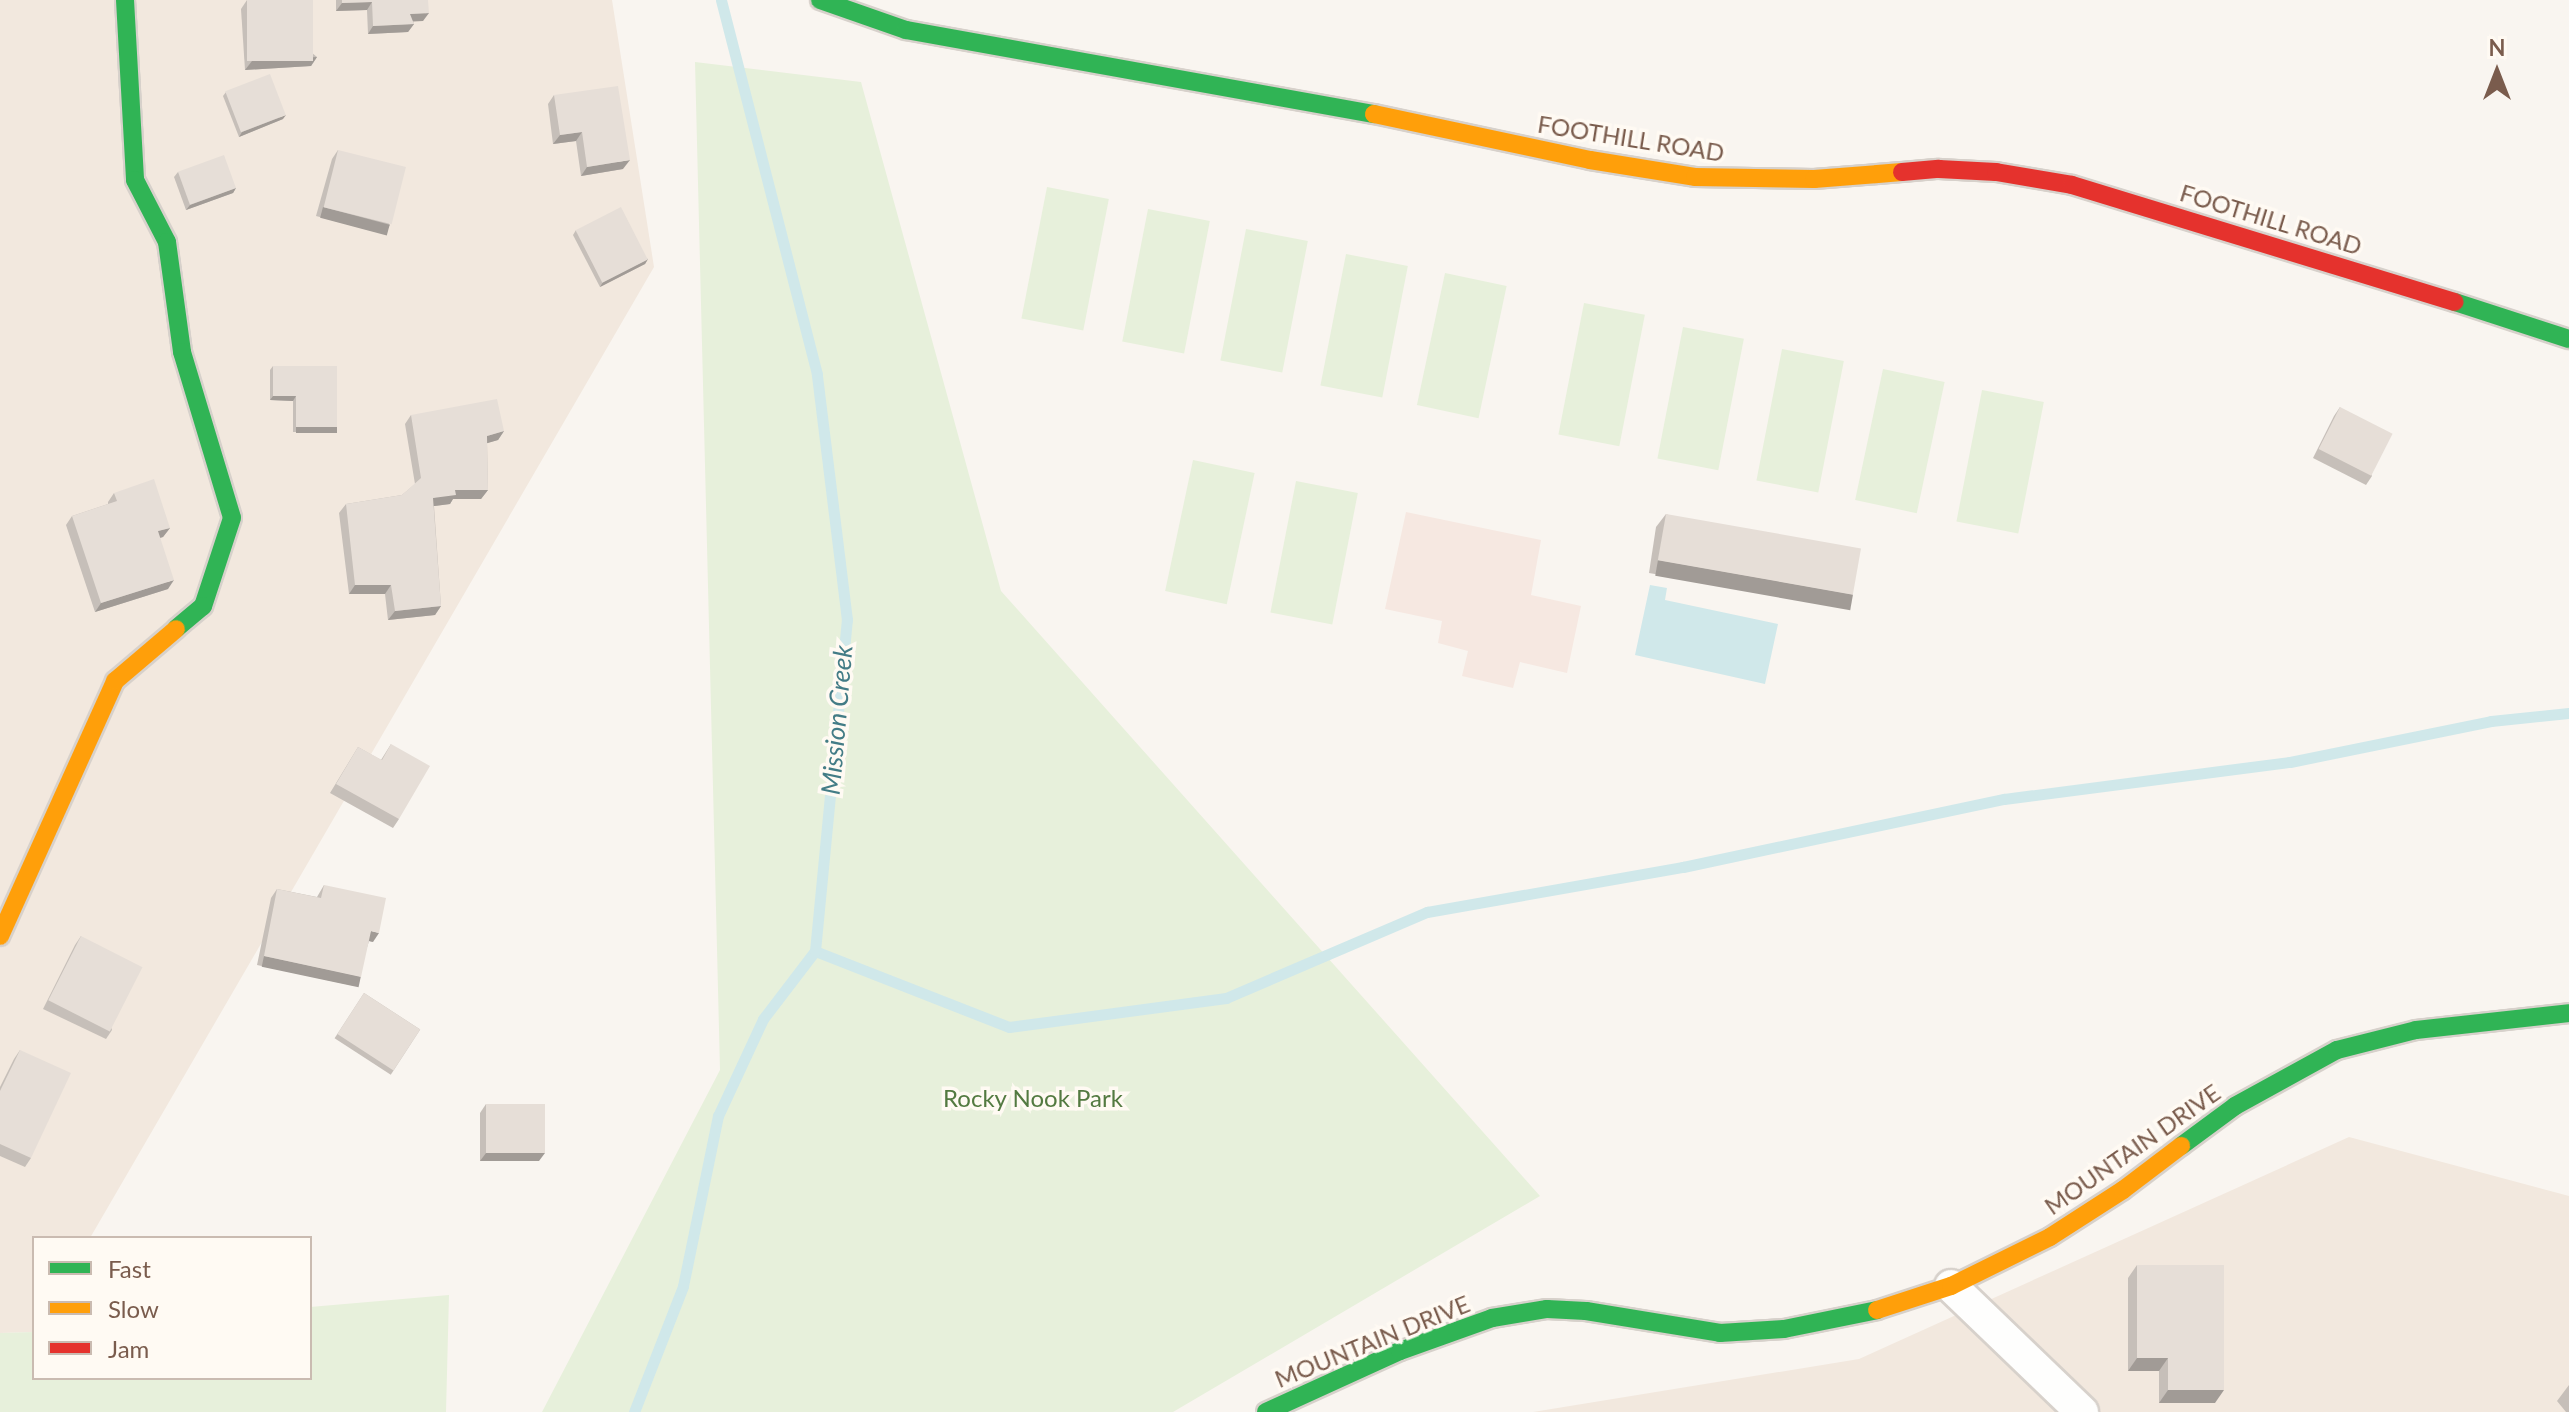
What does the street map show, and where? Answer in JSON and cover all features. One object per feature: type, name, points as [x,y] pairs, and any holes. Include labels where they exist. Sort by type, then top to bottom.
[{"type":"street","points":[[0,936],[115,681],[203,606],[232,518],[182,352],[167,242],[135,180],[125,0]]},
{"type":"street","name":"FOOTHILL ROAD","points":[[820,0],[906,30],[1134,69],[1445,127],[1590,160],[1695,177],[1814,179],[1939,169],[1996,172],[2072,185],[2340,264],[2569,339]]},
{"type":"street","name":"MOUNTAIN DRIVE","points":[[1266,1412],[1400,1351],[1492,1318],[1547,1309],[1586,1311],[1720,1333],[1784,1329],[1848,1318],[1951,1286],[2050,1237],[2123,1190],[2235,1106],[2337,1050],[2416,1030],[2569,1013]]},
{"type":"street","points":[[1951,1286],[2082,1412]]},
{"type":"shaded area","points":[[0,0],[612,0],[654,267],[91,1236],[32,1236],[32,1332],[0,1333]]},
{"type":"shaded area","points":[[1406,512],[1541,540],[1531,595],[1581,606],[1567,673],[1520,662],[1513,688],[1462,676],[1468,651],[1438,643],[1442,621],[1385,609]]},
{"type":"shaded area","points":[[2349,1137],[2569,1196],[2569,1412],[1533,1412],[1859,1359]]},
{"type":"green space","name":"Rocky Nook Park","points":[[695,62],[861,82],[1001,591],[1540,1196],[1173,1412],[542,1412],[720,1070]]},
{"type":"green space","points":[[1047,187],[1109,199],[1083,331],[1021,319]]},
{"type":"green space","points":[[1148,209],[1210,221],[1184,354],[1122,342]]},
{"type":"green space","points":[[1246,229],[1308,241],[1282,373],[1220,361]]},
{"type":"green space","points":[[1346,254],[1408,266],[1382,398],[1320,386]]},
{"type":"green space","points":[[1445,273],[1507,286],[1479,418],[1417,405]]},
{"type":"green space","points":[[1584,303],[1645,315],[1619,446],[1558,435]]},
{"type":"green space","points":[[1683,327],[1744,339],[1718,470],[1657,459]]},
{"type":"green space","points":[[1782,349],[1844,361],[1818,493],[1756,481]]},
{"type":"green space","points":[[1883,369],[1945,382],[1917,513],[1855,500]]},
{"type":"green space","points":[[1982,390],[2044,402],[2018,534],[1956,522]]},
{"type":"green space","points":[[1193,460],[1255,473],[1227,604],[1165,591]]},
{"type":"green space","points":[[1296,481],[1358,493],[1332,625],[1270,613]]},
{"type":"green space","points":[[449,1295],[446,1412],[0,1412],[0,1333],[32,1332],[32,1380],[312,1380],[312,1307]]},
{"type":"water","points":[[1650,585],[1667,588],[1665,600],[1778,624],[1765,684],[1635,655]]},
{"type":"building","points":[[247,0],[313,0],[313,61],[247,61]]},
{"type":"building","points":[[342,0],[428,0],[429,13],[410,14],[414,24],[373,26],[372,2],[342,3]]},
{"type":"building","points":[[270,74],[286,115],[241,132],[225,91]]},
{"type":"building","points":[[618,86],[630,160],[587,167],[582,132],[560,135],[554,95]]},
{"type":"building","points":[[338,150],[406,167],[392,224],[324,207]]},
{"type":"building","points":[[224,155],[236,188],[190,205],[178,172]]},
{"type":"building","points":[[621,207],[648,260],[602,283],[576,230]]},
{"type":"building","points":[[273,366],[337,366],[337,427],[296,427],[296,396],[273,396]]},
{"type":"building","points":[[497,399],[504,431],[487,436],[488,490],[455,490],[456,495],[433,498],[441,606],[395,611],[391,585],[355,585],[346,504],[402,495],[421,478],[411,415]]},
{"type":"building","points":[[2340,407],[2393,434],[2371,476],[2319,449]]},
{"type":"building","points":[[154,479],[170,528],[158,531],[174,580],[101,603],[72,516],[117,501],[114,493]]},
{"type":"building","points":[[1666,514],[1861,548],[1853,595],[1658,560]]},
{"type":"building","points":[[391,744],[430,766],[399,819],[336,784],[358,747],[382,760]]},
{"type":"building","points":[[324,885],[386,898],[379,933],[371,931],[361,977],[264,956],[277,889],[321,898]]},
{"type":"building","points":[[81,936],[142,967],[110,1031],[48,1000]]},
{"type":"building","points":[[364,993],[420,1029],[394,1071],[337,1034]]},
{"type":"building","points":[[20,1050],[71,1073],[31,1158],[0,1144],[0,1091]]},
{"type":"building","points":[[486,1104],[545,1104],[545,1153],[486,1153]]},
{"type":"building","points":[[2137,1265],[2224,1265],[2224,1390],[2168,1390],[2168,1358],[2137,1358]]},
{"type":"waterway","name":"Mission Creek","points":[[634,1412],[683,1286],[718,1116],[763,1019],[815,951],[847,620],[817,374],[721,0]]},
{"type":"waterway","points":[[815,951],[1009,1027],[1226,998],[1427,912],[1683,867],[2004,799],[2290,762],[2491,721],[2569,713]]},
{"type":"traffic: fast","points":[[125,0],[135,180],[167,242],[182,352],[232,518],[203,606],[176,629]]},
{"type":"traffic: fast","points":[[820,0],[906,30],[1374,114]]},
{"type":"traffic: fast","points":[[2455,302],[2569,339]]},
{"type":"traffic: fast","points":[[2181,1146],[2235,1106],[2337,1050],[2416,1030],[2569,1013]]},
{"type":"traffic: fast","points":[[1266,1412],[1400,1351],[1492,1318],[1547,1309],[1586,1311],[1720,1333],[1784,1329],[1877,1310]]},
{"type":"traffic: slow","points":[[1374,114],[1590,160],[1695,177],[1814,179],[1902,172]]},
{"type":"traffic: slow","points":[[0,936],[115,681],[176,629]]},
{"type":"traffic: slow","points":[[1877,1310],[1951,1286],[2050,1237],[2123,1190],[2181,1146]]},
{"type":"traffic: jam","points":[[1902,172],[1939,169],[1996,172],[2072,185],[2455,302]]}]
